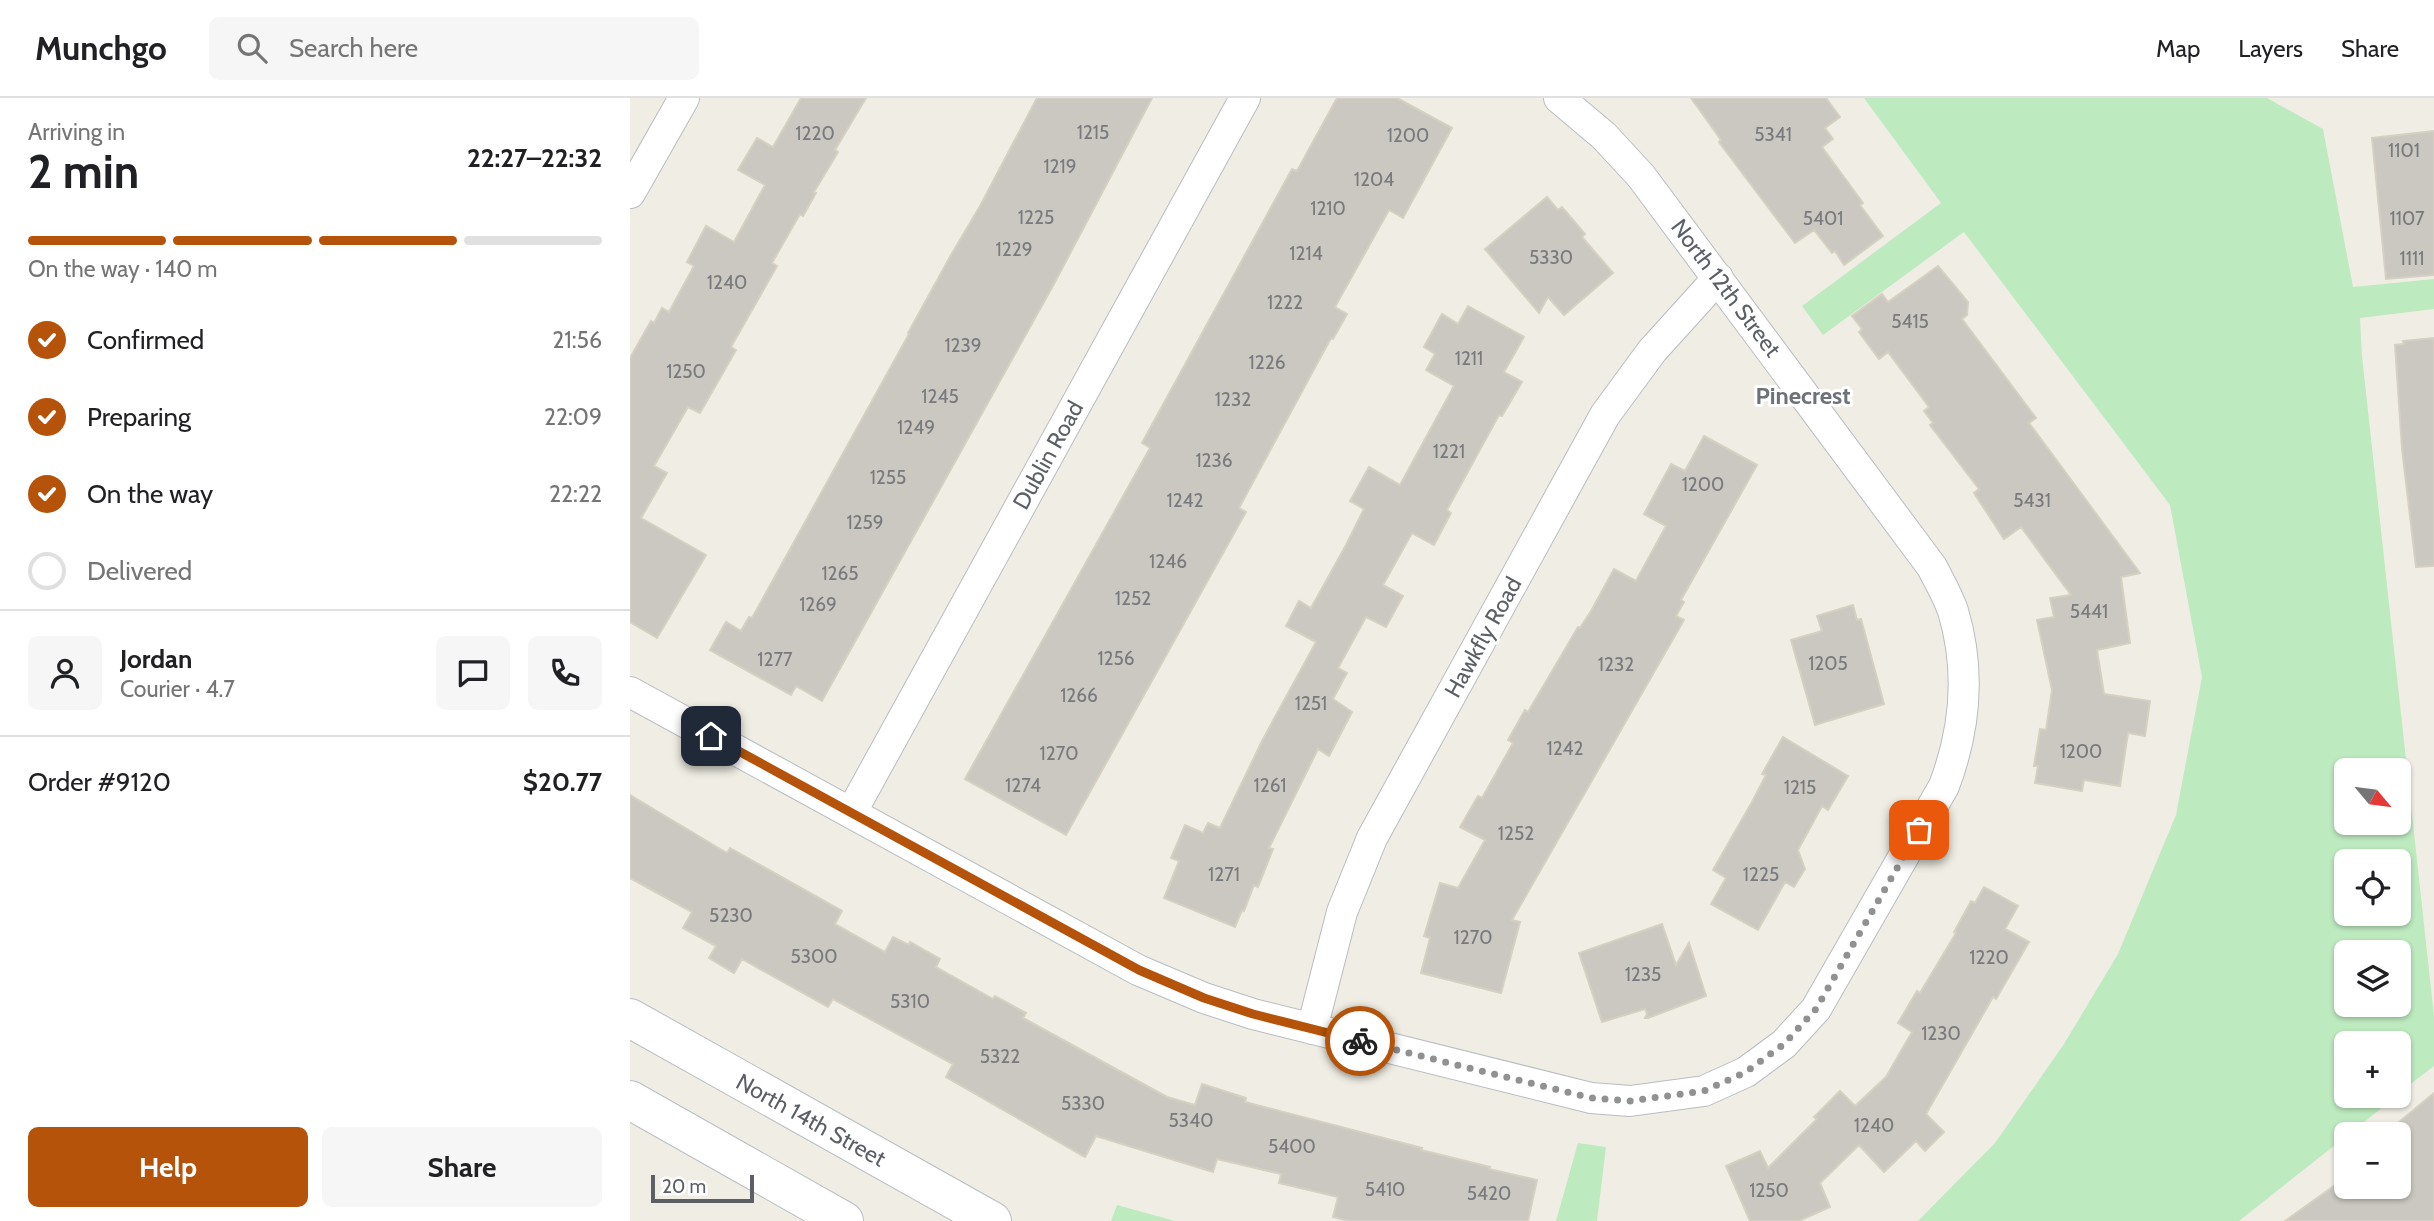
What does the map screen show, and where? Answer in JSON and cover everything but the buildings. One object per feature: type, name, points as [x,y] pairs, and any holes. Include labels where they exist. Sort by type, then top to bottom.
[{"type":"main road","name":"North 14th Street","points":[[630,1018],[992,1221]]},
{"type":"main road","points":[[630,1100],[844,1221]]},
{"type":"street","points":[[630,194],[684,98]]},
{"type":"street","name":"Dublin Road","points":[[851,813],[1245,98]]},
{"type":"street","name":"North 12th Street","points":[[630,692],[1139,970],[1204,998],[1253,1014],[1591,1098],[1630,1101],[1704,1091],[1746,1072],[1784,1044],[1816,1009],[1944,786],[1955,757],[1963,718],[1963,656],[1952,609],[1932,567],[1641,176],[1604,136],[1559,98]]},
{"type":"street","name":"Hawkfly Road","points":[[1312,1029],[1342,912],[1372,838],[1605,415],[1652,351],[1718,278]]},
{"type":"green space","points":[[1864,98],[2267,98],[2323,129],[2353,287],[2434,279],[2434,309],[2360,318],[2406,758],[2334,758],[2334,835],[2412,835],[2412,814],[2434,1016],[2434,1066],[2411,1084],[2411,1031],[2334,1031],[2334,1108],[2382,1108],[2364,1122],[2334,1122],[2334,1146],[2239,1221],[1918,1221],[1995,1143],[2064,1044],[2118,954],[2176,815],[2202,677],[2170,505],[1964,232],[1823,335],[1802,306],[1941,203]]},
{"type":"green space","points":[[1578,1143],[1606,1147],[1597,1221],[1556,1221]]},
{"type":"green space","points":[[1117,1205],[1175,1221],[1111,1221]]},
{"type":"way so far","points":[[1360,1041],[1591,1098],[1630,1101],[1704,1091],[1746,1072],[1784,1044],[1816,1009],[1919,830]]},
{"type":"district","name":"Pinecrest","points":[[1803,395]]},
{"type":"route","points":[[711,736],[1139,970],[1204,998],[1253,1014],[1360,1041]]}]
